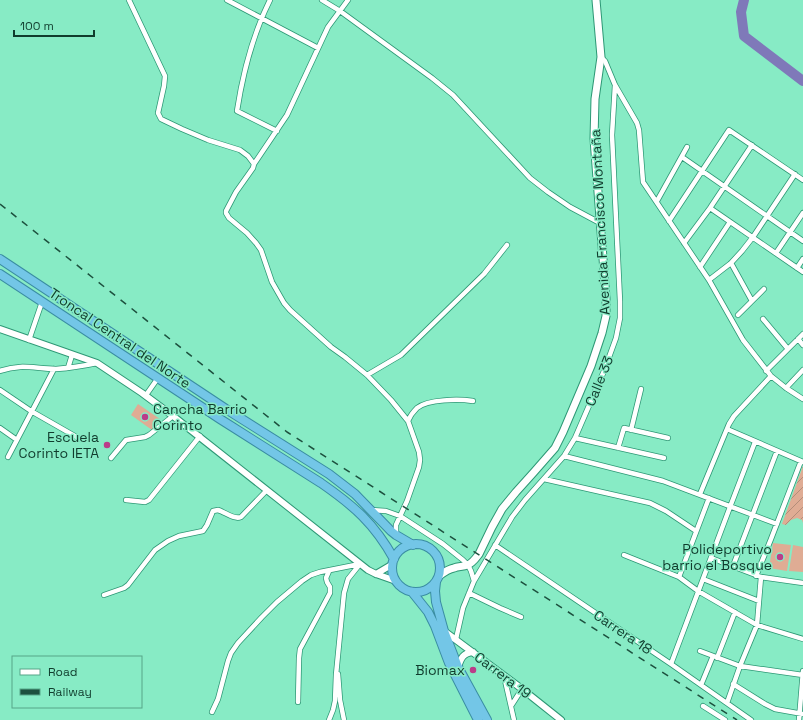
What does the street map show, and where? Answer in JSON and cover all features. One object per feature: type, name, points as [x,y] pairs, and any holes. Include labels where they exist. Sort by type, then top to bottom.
[{"type":"highway","name":"Troncal Central del Norte","points":[[0,259],[226,409],[329,474],[348,488],[384,525],[396,535],[413,545]]},
{"type":"highway","name":"Troncal Central del Norte","points":[[0,274],[344,499],[358,510],[375,530],[385,543],[393,562]]},
{"type":"highway","points":[[437,579],[427,589],[420,592],[412,592],[403,588],[396,581],[393,573],[393,562],[402,549],[413,545],[422,545],[431,550],[437,557],[440,566],[435,591],[436,602],[444,631],[458,667],[487,720]]},
{"type":"highway","points":[[412,592],[428,612],[450,663],[478,720]]},
{"type":"main road","name":"Avenida Francisco Montaña","points":[[468,565],[472,563],[479,554],[502,509],[555,448],[591,366],[602,334],[606,316],[606,298],[594,139],[595,99],[601,57],[596,0]]},
{"type":"main road","points":[[437,579],[452,568],[468,565]]},
{"type":"street","points":[[129,0],[165,76],[158,113],[159,116],[166,122],[208,140],[240,150],[248,156],[254,164]]},
{"type":"street","points":[[227,0],[318,48]]},
{"type":"street","points":[[270,0],[261,18],[246,64],[240,87],[237,111],[277,131]]},
{"type":"street","points":[[322,0],[340,11],[453,95],[530,178],[570,208],[600,223]]},
{"type":"street","points":[[348,0],[328,27],[287,115],[236,192],[226,211],[227,215],[247,233],[261,250],[272,282],[284,304],[331,347],[367,375],[391,400],[408,421],[420,460],[407,501],[396,525],[396,535]]},
{"type":"street","points":[[601,57],[605,61],[615,85],[637,123],[639,130],[643,182],[709,280],[744,340],[766,370],[786,388],[803,399]]},
{"type":"street","name":"Calle 33","points":[[456,639],[469,592],[474,582],[512,517],[564,456],[575,438],[616,338],[620,318],[620,301],[612,135],[615,85]]},
{"type":"street","points":[[670,221],[730,130],[803,180]]},
{"type":"street","points":[[684,243],[710,208],[752,145]]},
{"type":"street","points":[[656,201],[688,147]]},
{"type":"street","points":[[682,157],[803,241]]},
{"type":"street","points":[[709,280],[742,251],[795,174]]},
{"type":"street","points":[[710,208],[803,272]]},
{"type":"street","points":[[776,253],[803,213]]},
{"type":"street","points":[[700,267],[730,222]]},
{"type":"street","points":[[367,375],[402,355],[484,274],[507,245]]},
{"type":"street","points":[[797,268],[803,259]]},
{"type":"street","points":[[731,262],[752,301]]},
{"type":"street","points":[[738,315],[764,289]]},
{"type":"street","points":[[29,340],[42,302]]},
{"type":"street","points":[[762,319],[788,349]]},
{"type":"street","points":[[0,329],[97,364],[146,395],[200,436],[368,570],[396,581]]},
{"type":"street","points":[[766,370],[803,334]]},
{"type":"street","points":[[798,340],[803,345]]},
{"type":"street","points":[[68,368],[72,355]]},
{"type":"street","points":[[0,371],[17,367],[32,366],[54,369],[97,364]]},
{"type":"street","points":[[8,457],[54,369]]},
{"type":"street","points":[[786,388],[803,370]]},
{"type":"street","points":[[700,494],[726,429],[734,416],[771,376]]},
{"type":"street","points":[[146,395],[158,378]]},
{"type":"street","points":[[0,390],[80,439]]},
{"type":"street","points":[[631,430],[641,390]]},
{"type":"street","points":[[408,421],[418,407],[429,403],[452,400],[473,401]]},
{"type":"street","points":[[111,458],[126,440],[149,435],[173,416]]},
{"type":"street","points":[[0,428],[17,440]]},
{"type":"street","points":[[618,448],[624,428],[668,438]]},
{"type":"street","points":[[726,429],[802,461],[756,576]]},
{"type":"street","points":[[126,500],[145,502],[149,500],[200,436]]},
{"type":"street","points":[[575,438],[664,458]]},
{"type":"street","points":[[671,664],[755,442]]},
{"type":"street","points":[[733,566],[777,451]]},
{"type":"street","points":[[564,456],[663,481],[777,524]]},
{"type":"street","points":[[544,479],[650,503],[666,511],[696,531]]},
{"type":"street","points":[[104,595],[124,588],[128,585],[156,550],[168,541],[178,536],[204,530],[213,511],[218,510],[235,518],[241,517],[267,490]]},
{"type":"street","points":[[679,577],[709,498]]},
{"type":"street","points":[[371,510],[386,511],[400,516],[443,544],[468,565],[474,582]]},
{"type":"street","name":"Carrera 18","points":[[495,545],[671,664],[750,720]]},
{"type":"street","points":[[624,555],[679,577],[698,591],[757,625],[803,639]]},
{"type":"street","points":[[711,558],[756,576],[803,583]]},
{"type":"street","points":[[376,574],[393,562]]},
{"type":"street","points":[[212,712],[218,699],[231,653],[238,643],[272,607],[310,575],[360,564]]},
{"type":"street","points":[[329,720],[335,701],[344,593],[348,579],[360,564]]},
{"type":"street","points":[[298,702],[300,649],[330,593],[330,587],[326,578],[329,571]]},
{"type":"street","points":[[727,703],[733,684],[757,625],[761,577]]},
{"type":"street","points":[[703,579],[759,601]]},
{"type":"street","points":[[469,592],[521,617]]},
{"type":"street","points":[[701,685],[735,612]]},
{"type":"street","name":"Carrera 19","points":[[444,631],[561,720]]},
{"type":"street","points":[[700,651],[740,666],[803,675]]},
{"type":"street","points":[[458,667],[460,658],[473,652]]},
{"type":"street","points":[[337,668],[340,700],[344,720]]},
{"type":"street","points":[[799,720],[801,714],[803,670]]},
{"type":"street","points":[[504,676],[514,720]]},
{"type":"street","points":[[733,684],[775,709],[801,714]]},
{"type":"street","points":[[511,706],[522,689]]},
{"type":"street","points":[[702,706],[724,720]]},
{"type":"shaded area","name":"Cancha Barrio Corinto","points":[[138,404],[160,419],[152,430],[131,415]]},
{"type":"shaded area","points":[[803,466],[803,523],[802,520],[797,518],[791,520],[786,525],[782,524]]},
{"type":"shaded area","name":"Polideportivo barrio el Bosque","points":[[773,543],[791,545],[787,571],[769,568]]},
{"type":"shaded area","points":[[793,545],[803,547],[803,572],[789,571]]},
{"type":"waterway","points":[[744,0],[741,12],[744,36],[803,81]]},
{"type":"railway","points":[[0,204],[287,432],[737,720]]},
{"type":"place","name":"Cancha Barrio Corinto","points":[[145,417]]},
{"type":"place","name":"Escuela Corinto IETA","points":[[107,445]]},
{"type":"place","name":"Polideportivo barrio el Bosque","points":[[780,557]]},
{"type":"place","name":"Biomax","points":[[473,670]]}]
